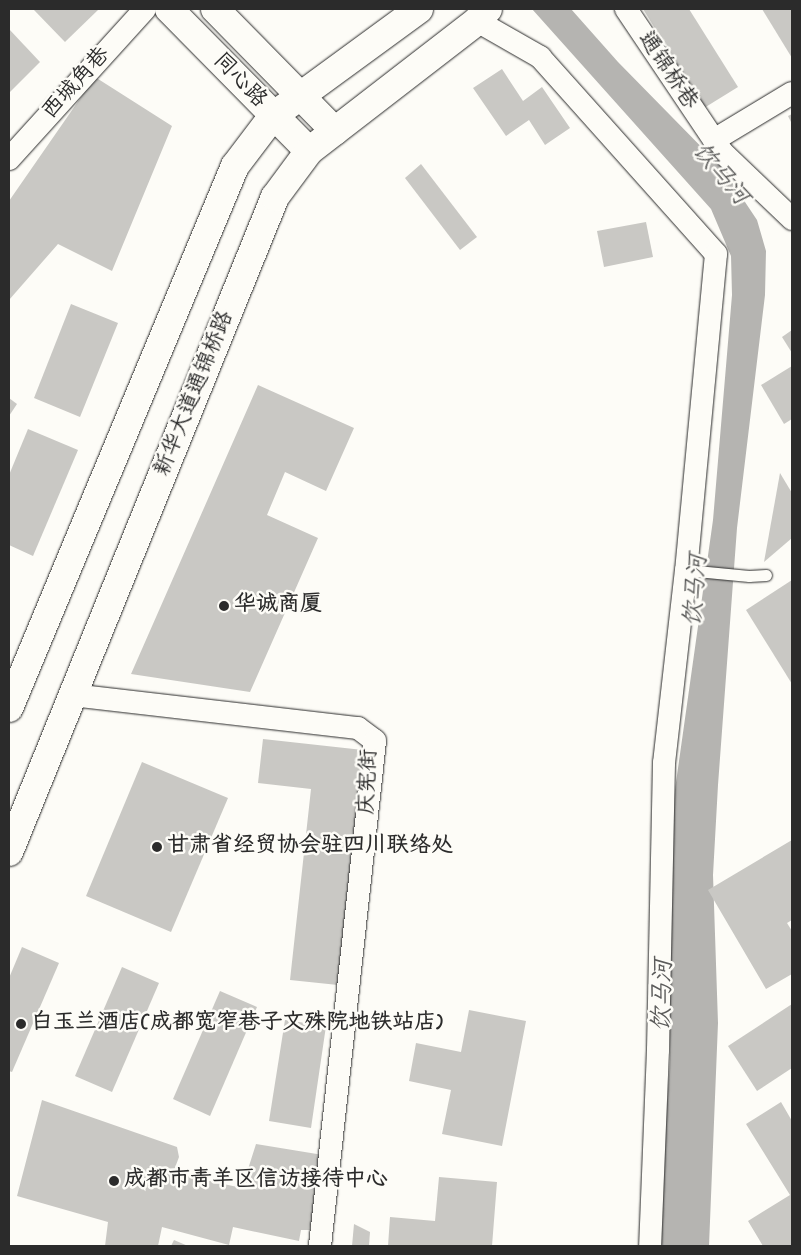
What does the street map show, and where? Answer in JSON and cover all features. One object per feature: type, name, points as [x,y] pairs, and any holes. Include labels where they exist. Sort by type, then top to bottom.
[{"type":"main road","name":"同心路","points":[[169,9],[309,152]]},
{"type":"main road","points":[[215,9],[302,95],[335,131]]},
{"type":"main road","points":[[9,708],[235,166],[273,116],[419,9]]},
{"type":"main road","name":"新华大道通锦桥路","points":[[9,852],[275,197],[309,152],[484,14]]},
{"type":"street","name":"西城角巷","points":[[9,159],[145,9]]},
{"type":"street","name":"通锦桥巷","points":[[626,9],[722,152],[792,219]]},
{"type":"street","points":[[484,14],[540,57],[716,254],[686,570],[664,763],[658,1050],[650,1246]]},
{"type":"street","points":[[714,140],[792,93]]},
{"type":"street","name":"庆宪街","points":[[72,695],[358,728],[374,741],[320,1246]]},
{"type":"lane","points":[[686,570],[749,576],[766,575]]},
{"type":"water","name":"饮马河","points":[[532,9],[571,9],[618,62],[723,169],[757,220],[766,251],[765,295],[737,528],[718,785],[713,875],[718,1023],[709,1246],[657,1246],[670,1061],[669,832],[713,520],[732,295],[731,256],[711,209]]},
{"type":"building","points":[[33,9],[99,9],[65,42]]},
{"type":"building","points":[[643,9],[689,9],[738,87],[704,108]]},
{"type":"building","points":[[762,9],[792,9],[792,58]]},
{"type":"building","points":[[9,29],[40,62],[9,93]]},
{"type":"building","points":[[502,69],[523,101],[542,87],[570,128],[545,145],[529,120],[506,136],[473,88]]},
{"type":"building","points":[[95,77],[172,126],[112,271],[58,244],[9,300],[9,201]]},
{"type":"building","points":[[792,114],[792,124],[788,116]]},
{"type":"building","points":[[421,164],[477,237],[460,250],[405,178]]},
{"type":"building","points":[[646,222],[653,257],[604,267],[597,231]]},
{"type":"building","points":[[71,304],[118,323],[80,417],[34,398]]},
{"type":"building","points":[[792,330],[792,353],[782,337]]},
{"type":"building","points":[[792,366],[792,419],[784,424],[761,385]]},
{"type":"building","name":"华诚商厦","points":[[258,385],[354,428],[326,491],[285,472],[267,515],[318,538],[250,692],[131,674]]},
{"type":"building","points":[[9,398],[17,404],[9,416]]},
{"type":"building","points":[[28,429],[78,450],[33,556],[9,545],[9,475]]},
{"type":"building","points":[[780,473],[792,493],[792,538],[764,562]]},
{"type":"building","points":[[792,580],[792,684],[746,610]]},
{"type":"building","points":[[263,739],[363,750],[338,985],[290,980],[311,789],[258,783]]},
{"type":"building","name":"甘肃省经贸协会驻四川联络处","points":[[142,762],[228,798],[171,932],[86,896]]},
{"type":"building","points":[[792,840],[792,920],[787,923],[792,931],[792,974],[766,989],[708,890]]},
{"type":"building","name":"白玉兰酒店(成都宽窄巷子文殊院地铁站店)","points":[[22,947],[59,963],[12,1072],[9,1071],[9,978]]},
{"type":"building","points":[[122,967],[159,983],[112,1092],[75,1076]]},
{"type":"building","points":[[220,991],[257,1007],[210,1116],[173,1099]]},
{"type":"building","points":[[792,1004],[792,1068],[757,1091],[728,1046]]},
{"type":"building","points":[[469,1010],[526,1021],[502,1146],[442,1134],[451,1090],[409,1081],[416,1043],[461,1052]]},
{"type":"building","points":[[285,1020],[326,1026],[311,1128],[269,1121]]},
{"type":"building","name":"成都市青羊区信访接待中心","points":[[42,1100],[177,1147],[179,1157],[173,1173],[242,1188],[256,1144],[323,1155],[310,1230],[301,1230],[299,1241],[233,1227],[229,1245],[162,1227],[158,1246],[105,1246],[108,1222],[17,1196]]},
{"type":"building","points":[[781,1102],[792,1121],[792,1246],[763,1246],[748,1221],[790,1195],[746,1124]]},
{"type":"building","points":[[439,1177],[497,1182],[492,1246],[388,1246],[390,1217],[435,1221]]},
{"type":"building","points":[[354,1224],[370,1232],[369,1246],[352,1246]]},
{"type":"building","points":[[174,1240],[188,1246],[171,1246]]},
{"type":"place","name":"华诚商厦","points":[[224,606]]},
{"type":"place","name":"甘肃省经贸协会驻四川联络处","points":[[157,847]]},
{"type":"place","name":"白玉兰酒店(成都宽窄巷子文殊院地铁站店)","points":[[21,1024]]},
{"type":"place","name":"成都市青羊区信访接待中心","points":[[114,1181]]}]
